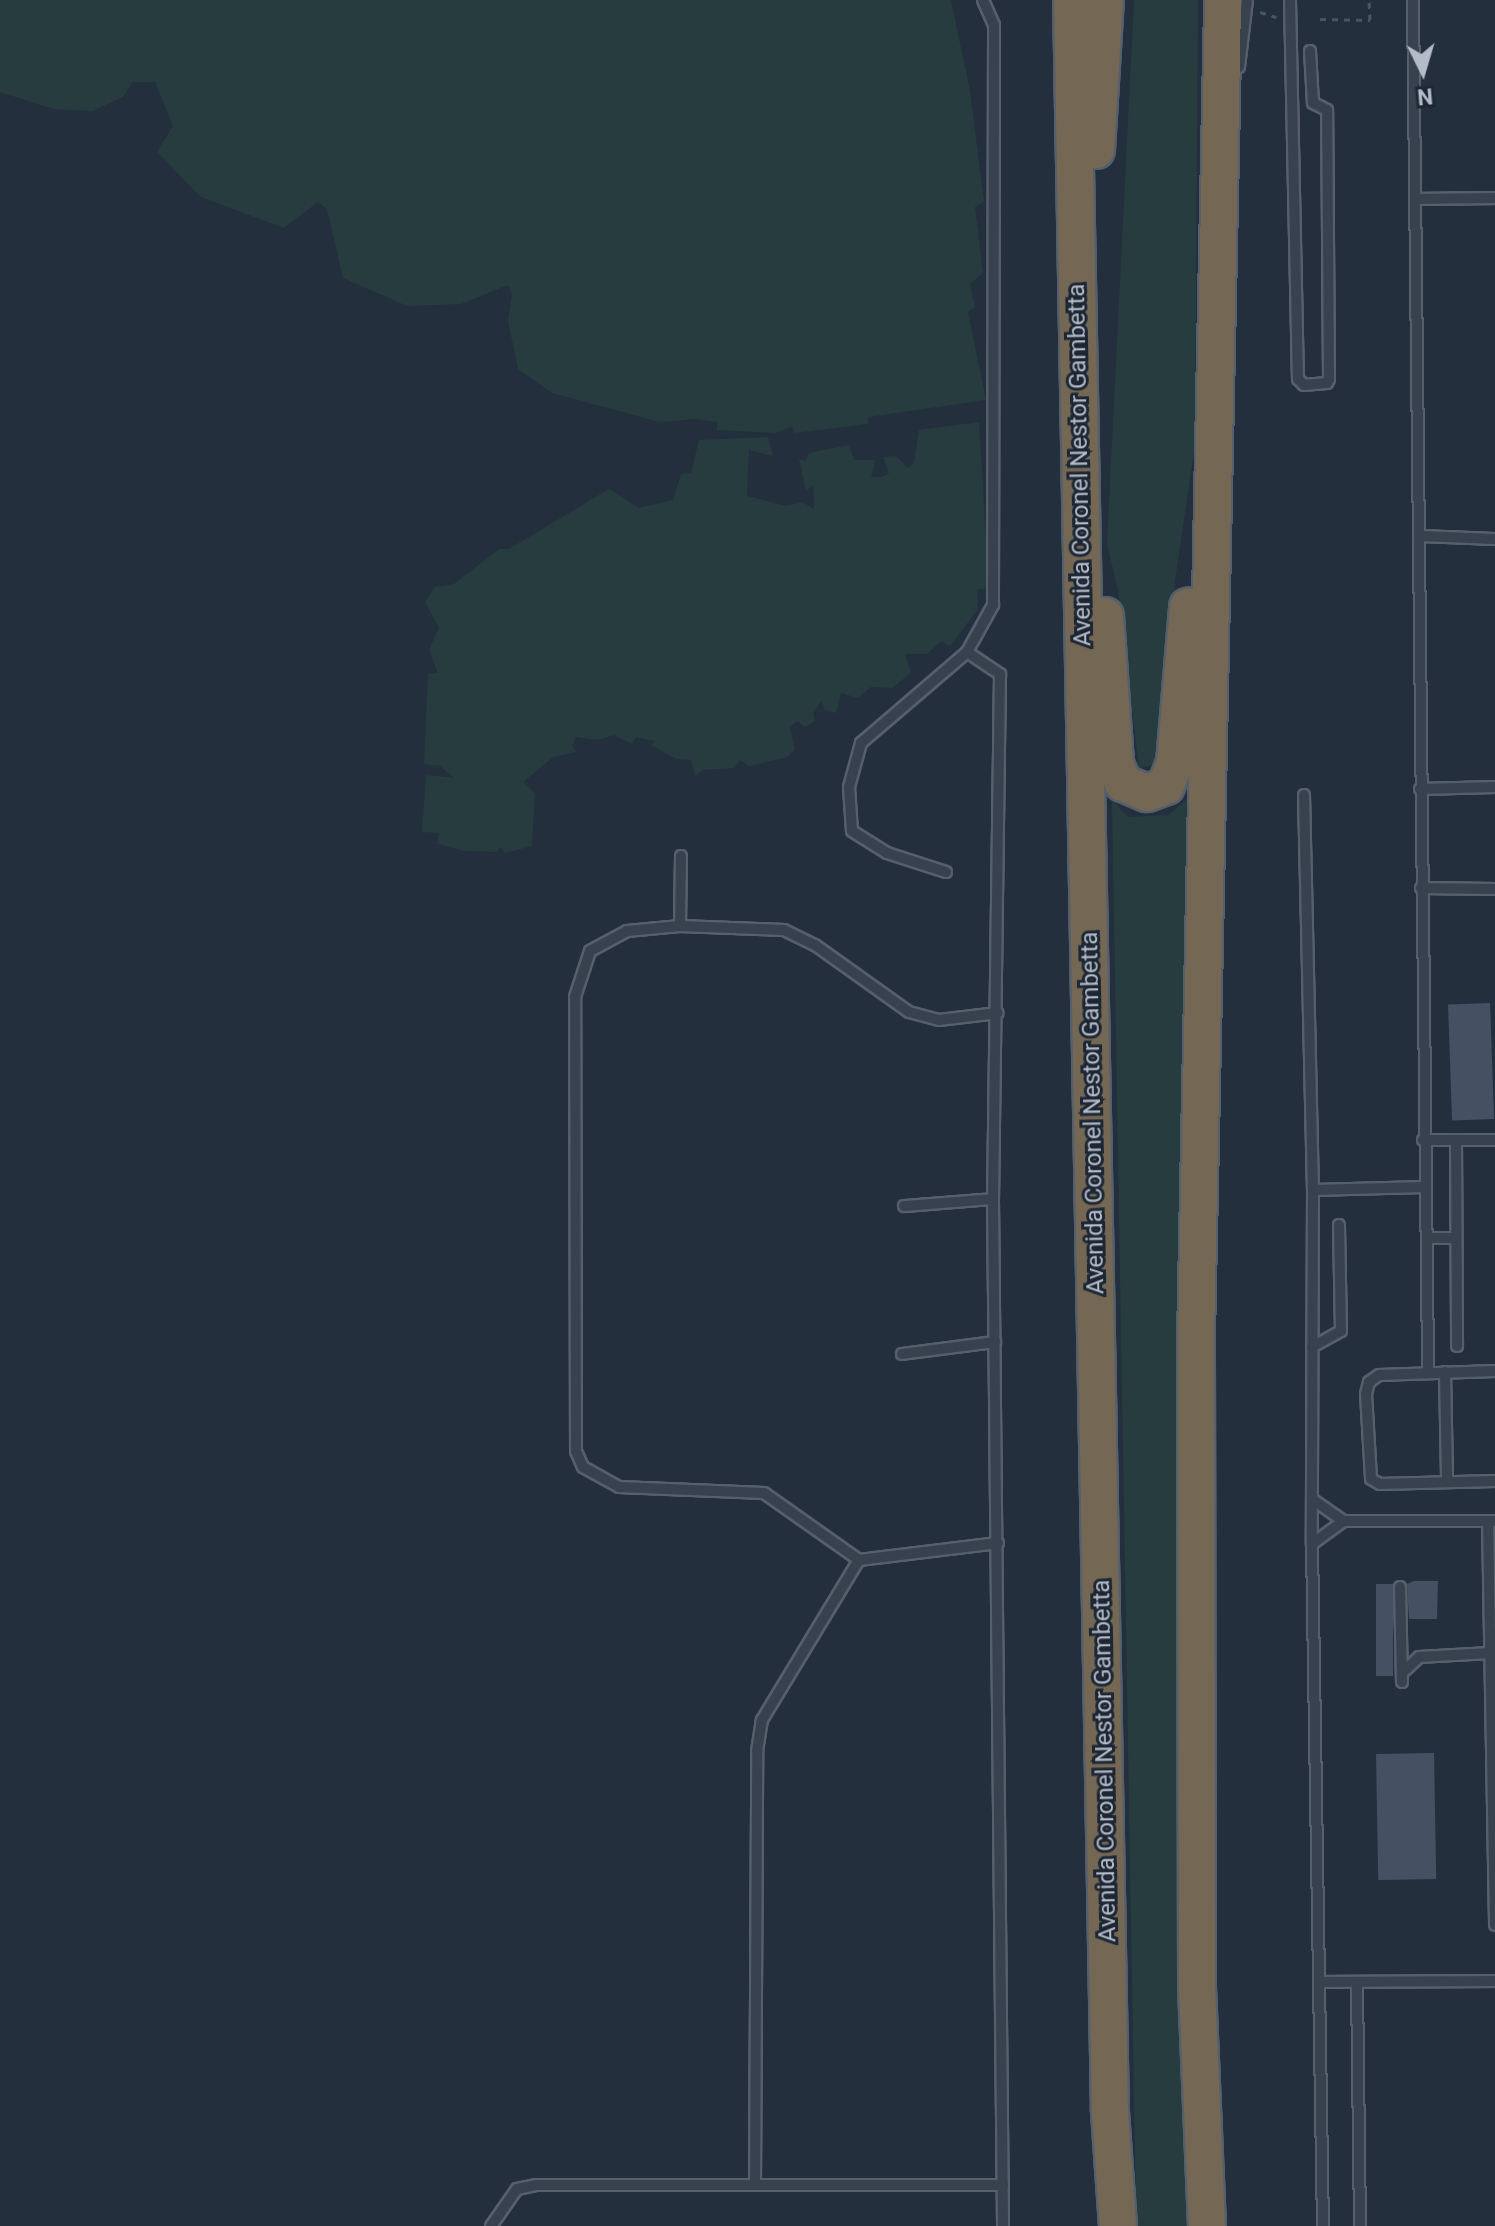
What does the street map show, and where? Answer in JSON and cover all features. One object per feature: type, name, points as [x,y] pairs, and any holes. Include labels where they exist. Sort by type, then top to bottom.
[{"type":"highway","name":"Avenida Coronel Nestor Gambetta","points":[[1072,0],[1110,2112],[1118,2226]]},
{"type":"highway","points":[[1075,240],[1095,165],[1105,0]]},
{"type":"highway","points":[[1207,2226],[1197,1985],[1196,1399],[1213,472],[1221,212],[1239,5]]},
{"type":"highway","points":[[1079,460],[1100,533],[1115,764],[1123,783],[1147,793],[1166,786],[1175,763],[1194,524],[1213,472]]},
{"type":"lane","points":[[946,872],[887,853],[852,831],[849,787],[861,743],[967,652],[993,605],[994,25],[983,0]]},
{"type":"lane","points":[[1236,88],[1247,0]]},
{"type":"lane","points":[[1290,0],[1298,379],[1304,385],[1327,383],[1329,379],[1327,110],[1313,103],[1310,51]]},
{"type":"lane","points":[[1413,0],[1423,1140],[1428,1373]]},
{"type":"lane","points":[[1221,212],[1234,104]]},
{"type":"lane","points":[[1415,199],[1495,198]]},
{"type":"lane","points":[[1420,536],[1495,539]]},
{"type":"lane","points":[[967,652],[1000,674],[998,1013],[993,1199],[1003,2226]]},
{"type":"lane","points":[[1420,789],[1495,787]]},
{"type":"lane","points":[[1304,795],[1313,1190],[1312,1544],[1323,2226]]},
{"type":"lane","points":[[680,926],[681,856]]},
{"type":"lane","points":[[1421,888],[1495,889]]},
{"type":"lane","points":[[998,1013],[939,1020],[909,1012],[815,945],[784,930],[680,926],[627,931],[590,951],[580,970],[575,997],[576,1451],[591,1473],[619,1487],[764,1493],[859,1560],[998,1543]]},
{"type":"lane","points":[[1423,1140],[1495,1140]]},
{"type":"lane","points":[[1456,1140],[1457,1346]]},
{"type":"lane","points":[[1313,1190],[1424,1187]]},
{"type":"lane","points":[[904,1206],[993,1199]]},
{"type":"lane","points":[[1312,1347],[1341,1331],[1339,1225]]},
{"type":"lane","points":[[1427,1238],[1456,1238]]},
{"type":"lane","points":[[902,1354],[995,1342]]},
{"type":"lane","points":[[1495,1371],[1379,1375],[1369,1382],[1368,1471],[1380,1484],[1495,1481]]},
{"type":"lane","points":[[1445,1372],[1447,1481]]},
{"type":"lane","points":[[1312,1499],[1344,1521],[1492,1521],[1490,1653],[1495,1925]]},
{"type":"lane","points":[[1312,1544],[1344,1521]]},
{"type":"lane","points":[[755,2185],[757,1751],[762,1720],[859,1560]]},
{"type":"lane","points":[[1400,1587],[1402,1678],[1419,1657]]},
{"type":"lane","points":[[1401,1641],[1419,1657],[1490,1653]]},
{"type":"lane","points":[[1319,1982],[1495,1981]]},
{"type":"lane","points":[[1357,1982],[1360,2226]]},
{"type":"lane","points":[[491,2226],[517,2189],[536,2185],[1003,2185]]},
{"type":"path","points":[[1320,19],[1370,20],[1369,0]]},
{"type":"path","points":[[1239,5],[1279,18]]},
{"type":"green space","points":[[0,0],[951,0],[970,91],[984,202],[975,207],[983,273],[970,284],[975,307],[968,312],[986,400],[868,417],[868,424],[794,433],[792,426],[776,433],[717,430],[717,422],[695,419],[660,422],[552,393],[518,369],[508,321],[512,295],[508,285],[461,304],[407,306],[343,278],[327,209],[318,202],[284,228],[201,197],[157,152],[173,126],[155,82],[132,82],[124,96],[93,111],[54,109],[0,92]]},
{"type":"green space","points":[[1134,0],[1198,0],[1195,445],[1175,581],[1163,730],[1155,764],[1139,768],[1118,590],[1107,544]]},
{"type":"green space","points":[[979,422],[989,588],[977,590],[978,609],[950,646],[941,641],[927,654],[905,654],[911,673],[892,688],[871,687],[858,698],[841,693],[836,713],[825,710],[821,701],[813,714],[815,721],[805,727],[797,721],[790,727],[795,750],[787,757],[749,766],[740,760],[734,768],[703,770],[695,776],[691,760],[676,759],[651,745],[655,741],[636,737],[632,744],[614,735],[598,740],[576,737],[572,746],[577,752],[553,757],[523,782],[535,794],[532,846],[505,853],[500,847],[497,852],[464,851],[437,843],[439,833],[422,832],[426,775],[454,778],[440,766],[424,764],[428,674],[438,673],[429,650],[439,627],[425,602],[435,587],[454,584],[499,549],[509,549],[609,489],[639,508],[673,500],[681,474],[691,473],[699,440],[768,437],[773,456],[749,450],[747,496],[786,506],[802,502],[814,509],[813,485],[806,491],[799,459],[806,461],[809,453],[849,445],[854,460],[875,460],[871,477],[882,477],[889,473],[883,457],[896,456],[908,468],[914,463],[919,430]]},
{"type":"green space","points":[[1112,799],[1128,817],[1169,815],[1187,799],[1178,1406],[1194,2226],[1136,2226]]},
{"type":"building","points":[[1490,1003],[1494,1119],[1452,1120],[1448,1004]]},
{"type":"building","points":[[1438,1581],[1437,1619],[1409,1619],[1407,1584]]},
{"type":"building","points":[[1376,1584],[1393,1584],[1393,1676],[1376,1676]]},
{"type":"building","points":[[1434,1753],[1436,1879],[1378,1880],[1376,1754]]}]
